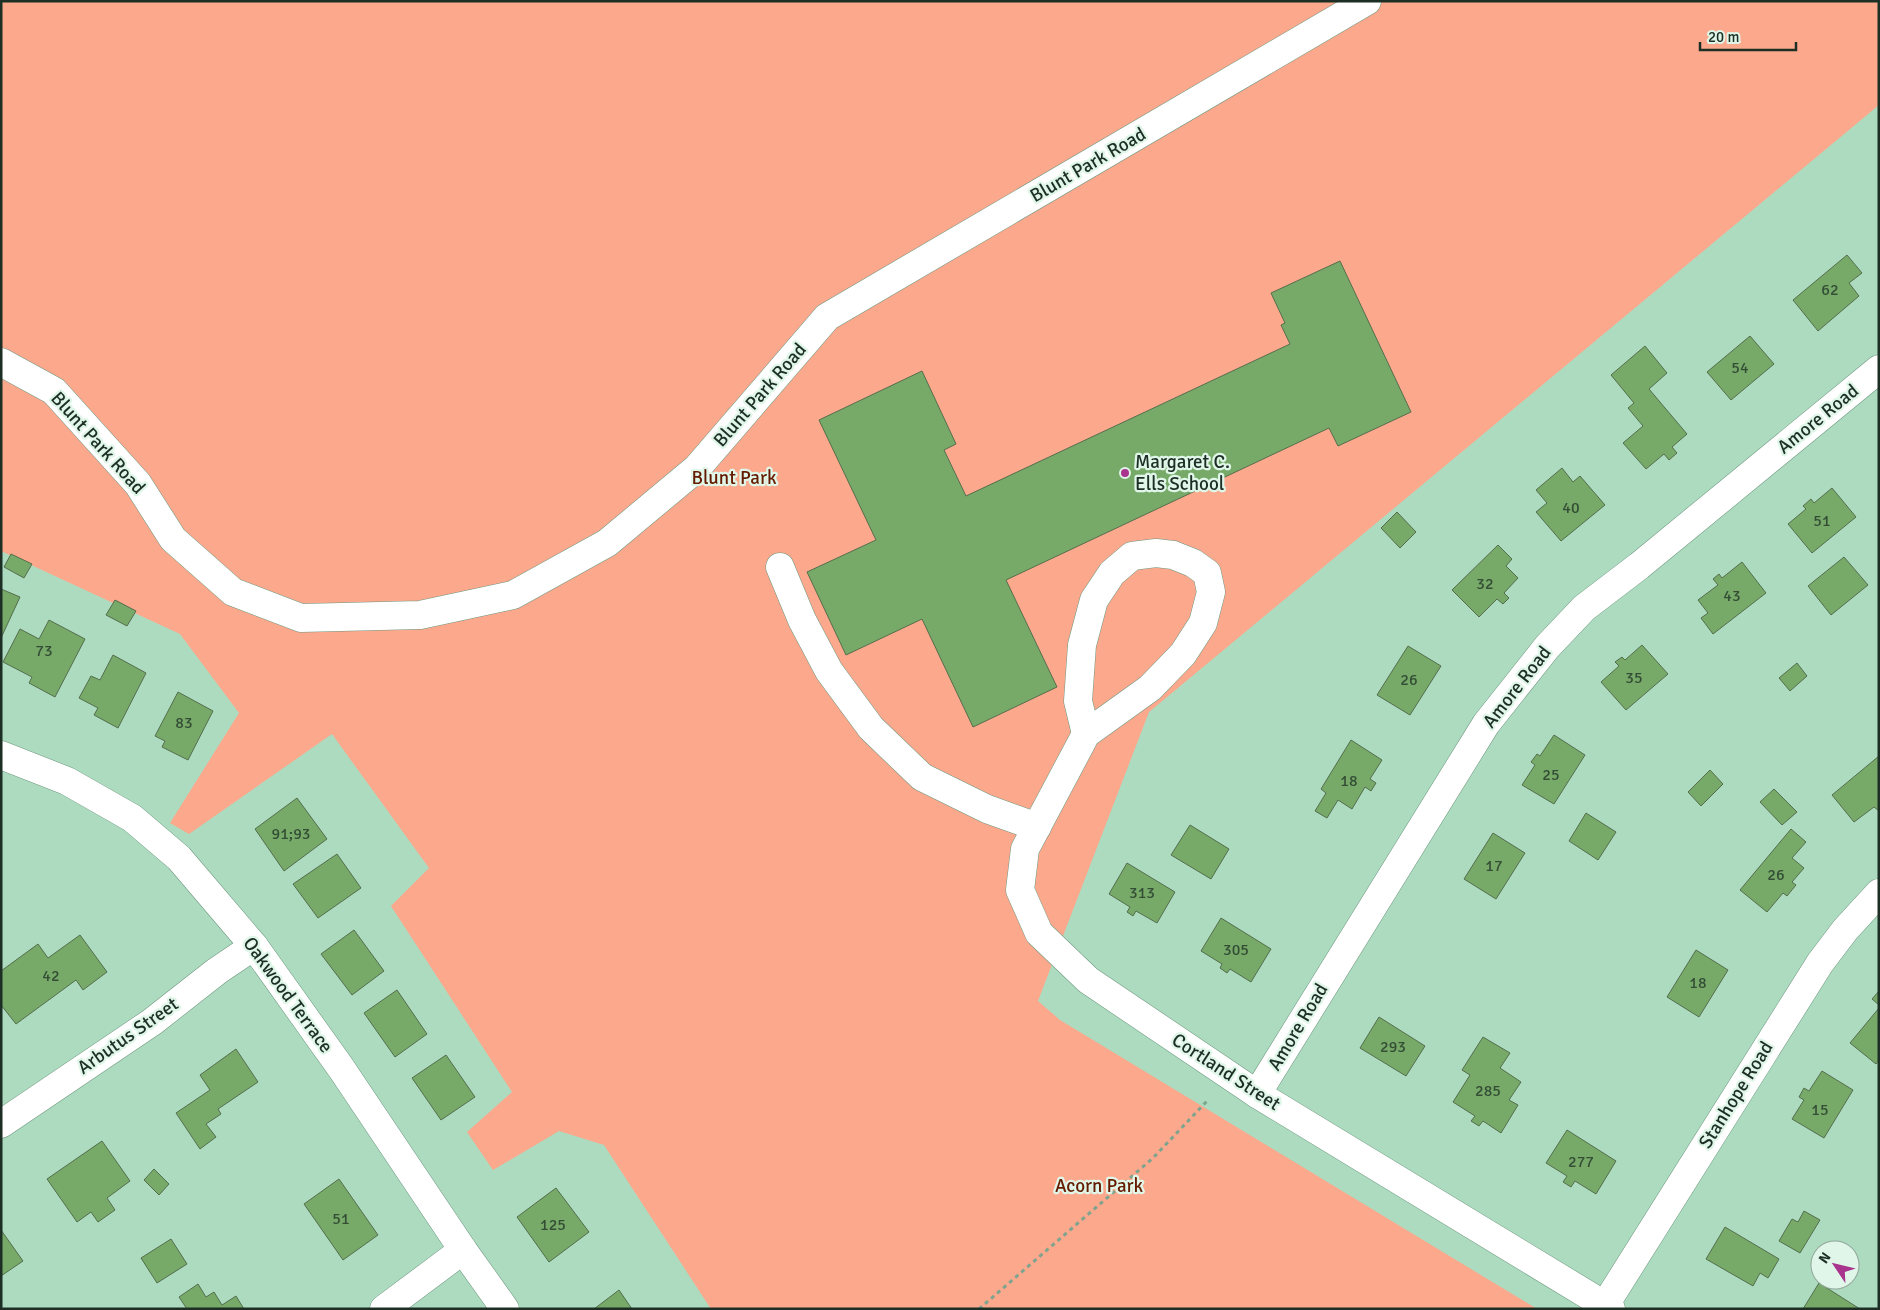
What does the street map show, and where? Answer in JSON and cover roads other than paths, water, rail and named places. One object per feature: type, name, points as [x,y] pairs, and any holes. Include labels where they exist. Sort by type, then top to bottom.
[{"type":"street","name":"Blunt Park Road","points":[[1,362],[54,391],[138,484],[172,539],[233,592],[301,618],[420,615],[513,595],[606,543],[697,468],[827,317],[1367,1]]},
{"type":"street","name":"Amore Road","points":[[1258,1094],[1486,724],[1547,647],[1584,608],[1639,566],[1879,369]]},
{"type":"street","name":"Cortland Street","points":[[1086,734],[1078,701],[1082,646],[1094,600],[1112,573],[1132,556],[1156,553],[1173,555],[1193,563],[1207,573],[1211,592],[1203,623],[1183,654],[1150,688],[1086,734],[1025,849],[1020,890],[1038,933],[1088,980],[1258,1094],[1608,1307]]},
{"type":"street","points":[[780,567],[802,620],[829,671],[871,728],[922,777],[987,809],[1037,827]]},
{"type":"street","name":"Oakwood Terrace","points":[[1,756],[66,781],[132,818],[179,858],[254,946],[341,1068],[463,1250],[505,1309]]},
{"type":"street","name":"Stanhope Road","points":[[1608,1307],[1820,963],[1845,930],[1879,893]]},
{"type":"street","name":"Arbutus Street","points":[[1,1124],[152,1022],[217,971],[254,946]]},
{"type":"street","points":[[384,1309],[463,1250]]},
{"type":"place","name":"Margaret C. Ells School","points":[[1125,473]]},
{"type":"park label","name":"Blunt Park","points":[[734,478]]},
{"type":"park label","name":"Acorn Park","points":[[1099,1186]]}]
